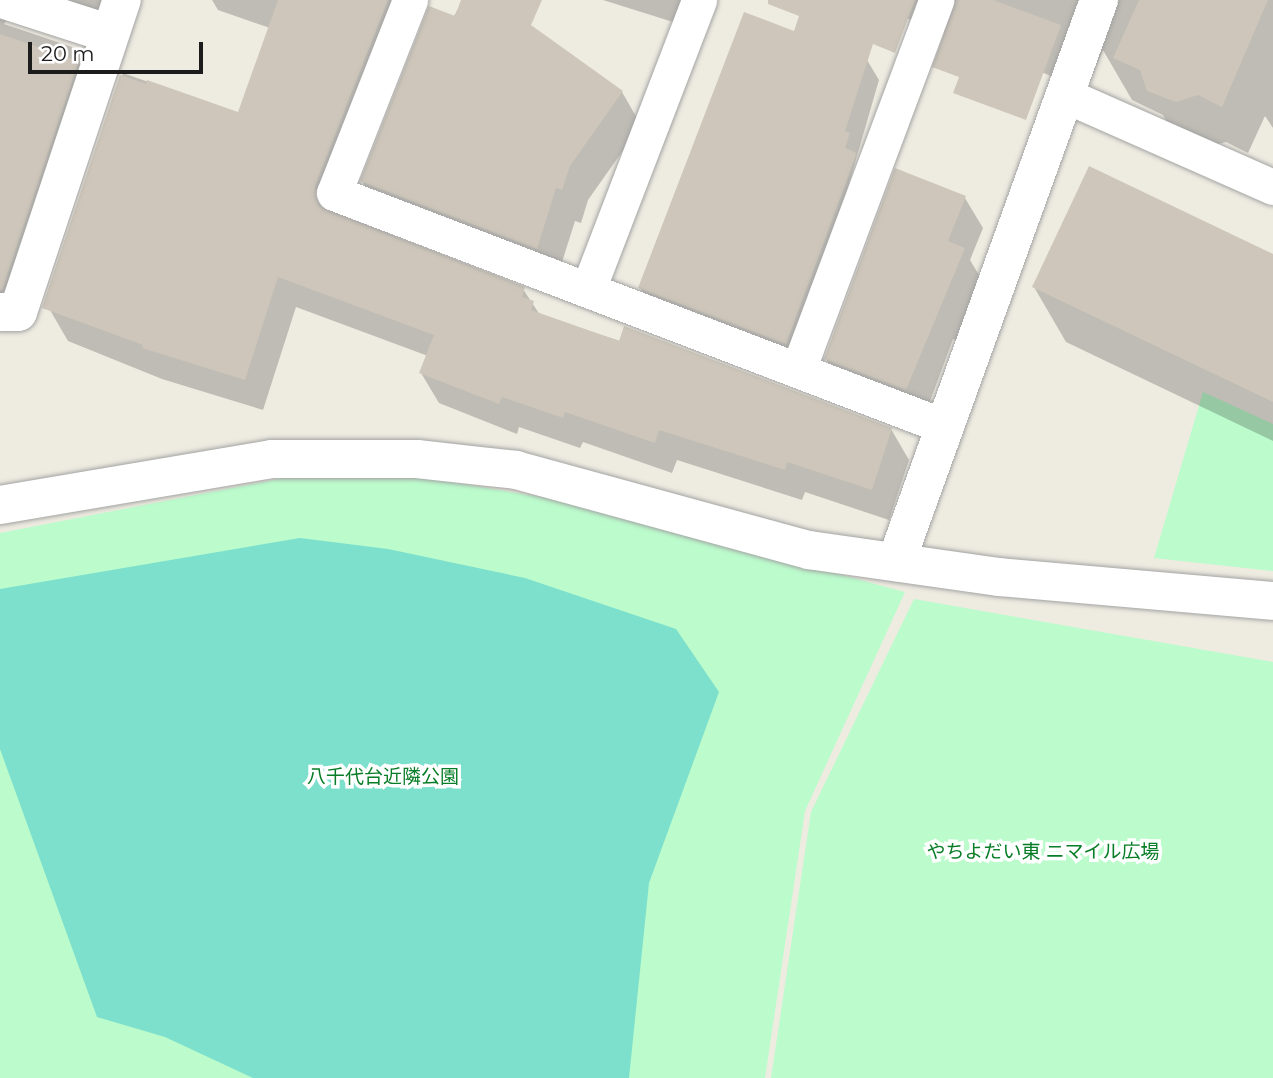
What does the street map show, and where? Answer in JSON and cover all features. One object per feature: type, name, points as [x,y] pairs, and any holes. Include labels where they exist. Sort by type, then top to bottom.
[{"type":"street","points":[[0,312],[18,312],[116,17],[5,0]]},
{"type":"street","points":[[896,562],[1099,0]]},
{"type":"street","points":[[0,505],[272,459],[417,460],[516,470],[809,550],[999,577],[1273,601]]},
{"type":"lane","points":[[410,0],[334,193],[589,287],[946,427]]},
{"type":"lane","points":[[589,287],[699,0]]},
{"type":"lane","points":[[798,370],[936,0]]},
{"type":"lane","points":[[1065,95],[1273,187]]},
{"type":"green space","points":[[1203,392],[1273,424],[1273,571],[1154,558]]},
{"type":"green space","name":"八千代台近隣公園","points":[[409,475],[566,501],[905,592],[805,811],[765,1078],[0,1078],[0,533],[283,478]]},
{"type":"green space","name":"八千代台近隣公園","points":[[300,538],[388,549],[525,578],[676,629],[719,692],[649,883],[629,1078],[253,1078],[165,1037],[97,1017],[0,749],[0,589]]},
{"type":"green space","name":"やちよだい東 ニマイル広場","points":[[914,599],[1273,662],[1273,1078],[771,1078],[811,812]]},
{"type":"building","points":[[278,0],[388,0],[315,186],[319,206],[525,287],[522,297],[534,301],[531,310],[619,341],[624,326],[892,428],[872,490],[787,462],[785,470],[659,430],[655,443],[565,412],[563,418],[502,397],[499,404],[419,373],[434,335],[278,277],[245,380],[142,348],[143,345],[42,308],[120,75],[146,84],[147,80],[238,112]]},
{"type":"building","points":[[461,0],[542,0],[531,25],[623,91],[570,166],[562,190],[556,188],[537,249],[360,181],[429,6],[455,16]]},
{"type":"building","points":[[768,0],[915,0],[895,53],[873,44],[845,131],[850,133],[845,148],[857,153],[786,344],[638,288],[744,12],[794,31],[799,16],[768,4]]},
{"type":"building","points":[[956,0],[993,0],[1061,25],[1026,120],[953,93],[959,77],[932,67]]},
{"type":"building","points":[[1139,0],[1268,0],[1222,107],[1198,95],[1176,102],[1147,91],[1140,70],[1113,58]]},
{"type":"building","points":[[0,34],[79,61],[2,290],[0,290]]},
{"type":"building","points":[[1089,166],[1273,254],[1273,402],[1032,287]]},
{"type":"building","points":[[895,168],[966,196],[948,241],[965,248],[906,390],[824,359]]}]
